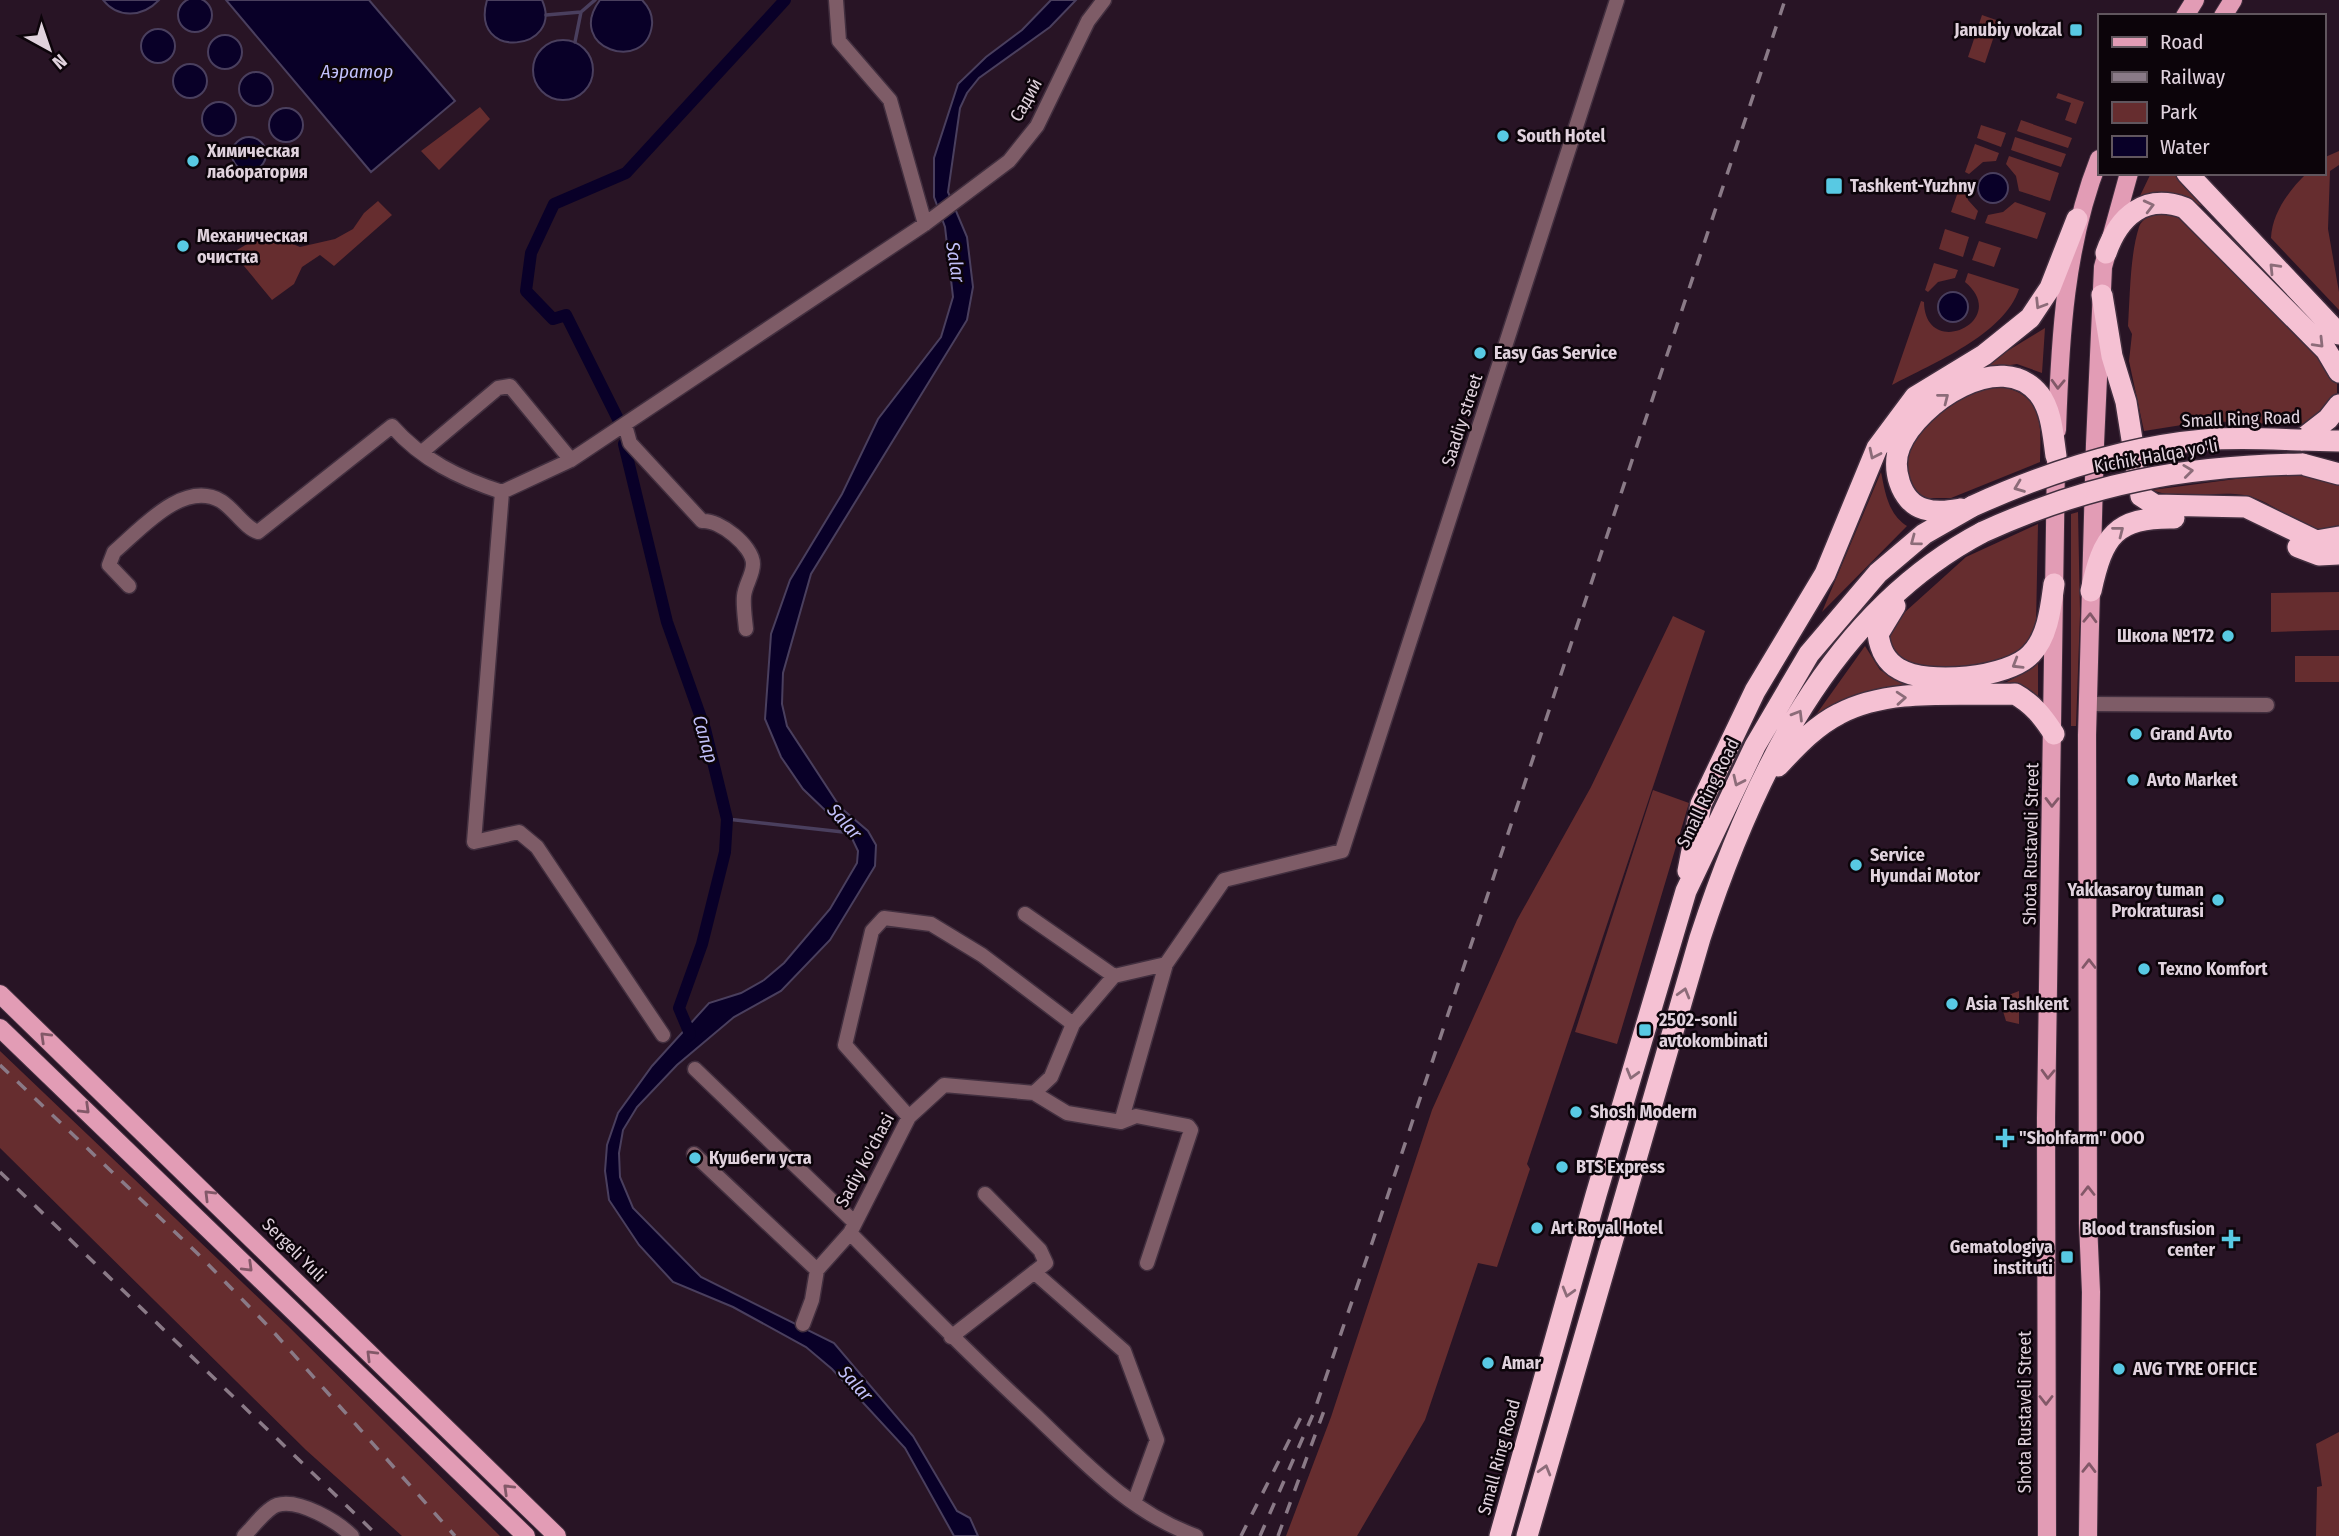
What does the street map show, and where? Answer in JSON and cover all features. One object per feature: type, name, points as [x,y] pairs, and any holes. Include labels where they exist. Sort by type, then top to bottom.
[{"type":"highway","points":[[2189,175],[2339,334]]},
{"type":"highway","points":[[2106,253],[2118,225],[2137,209],[2155,202],[2185,208],[2326,350],[2339,372]]},
{"type":"highway","points":[[1686,891],[1693,836],[1701,804],[1755,691],[1825,574],[1877,448],[1895,419],[1915,397],[1984,355],[2030,318],[2050,288],[2077,219]]},
{"type":"highway","points":[[2102,295],[2112,356],[2126,402],[2141,496],[2144,500],[2155,505],[2246,507],[2316,541],[2339,537]]},
{"type":"highway","points":[[1973,506],[1942,512],[1923,509],[1908,498],[1897,470],[1900,445],[1910,429],[1953,391],[1990,377],[2006,375],[2022,379],[2039,395],[2046,407],[2056,456]]},
{"type":"highway","points":[[2301,440],[2335,413],[2339,405]]},
{"type":"highway","name":"Small Ring Road","points":[[1500,1536],[1596,1195],[1686,891],[1755,746],[1808,654],[1839,615],[1887,564],[1924,534],[1973,506],[2047,476],[2144,449],[2207,439],[2339,441]]},
{"type":"highway","points":[[2302,464],[2339,464]]},
{"type":"highway","points":[[2302,464],[2339,474]]},
{"type":"highway","name":"Kichik Halqa yo'li","points":[[1926,566],[1983,532],[2054,501],[2135,479],[2250,465],[2302,464]]},
{"type":"highway","points":[[2091,591],[2101,552],[2113,534],[2131,522],[2147,517],[2244,520],[2309,553],[2339,554]]},
{"type":"highway","points":[[1926,566],[1894,607],[1878,634],[1882,653],[1889,662],[1914,675],[1979,676],[2017,666],[2038,646],[2051,607],[2054,584]]},
{"type":"highway","points":[[1527,1536],[1710,906],[1760,786],[1828,666],[1889,599],[1926,566]]},
{"type":"highway","points":[[1760,786],[1795,748],[1829,719],[1855,707],[1884,700],[2015,694],[2028,701],[2043,716],[2054,734]]},
{"type":"highway","points":[[1596,1195],[1622,1203]]},
{"type":"main road","name":"Shota Rustaveli Street","points":[[2047,1536],[2046,1118],[2054,734],[2056,456],[2060,356],[2077,219],[2098,162]]},
{"type":"main road","points":[[2088,1536],[2091,1292],[2088,1223],[2088,704],[2091,591],[2102,295],[2106,253],[2128,175]]},
{"type":"main road","name":"Sergeli Yuli","points":[[0,994],[557,1536]]},
{"type":"main road","points":[[0,1028],[526,1536]]},
{"type":"street","points":[[836,0],[839,41],[890,100],[931,220]]},
{"type":"street","name":"Садий","points":[[502,492],[571,460],[625,425],[931,220],[1009,160],[1037,126],[1088,21],[1104,0]]},
{"type":"street","name":"Saadiy street","points":[[1166,964],[1224,880],[1342,851],[1616,0]]},
{"type":"street","points":[[422,452],[498,388],[510,386],[571,460]]},
{"type":"street","points":[[625,425],[630,443],[651,462],[702,521],[708,520],[727,531],[749,551],[753,565],[744,595],[746,629]]},
{"type":"street","points":[[130,586],[109,565],[114,552],[181,500],[200,495],[217,499],[235,511],[256,533],[392,426],[453,474],[502,492],[474,842],[519,832],[537,847],[663,1035]]},
{"type":"street","points":[[2088,704],[2267,705]]},
{"type":"street","points":[[1025,914],[1114,976]]},
{"type":"street","points":[[909,1117],[845,1045],[872,931],[884,918],[931,924],[982,955],[1073,1024]]},
{"type":"street","points":[[1121,1122],[1166,964],[1114,976],[1073,1024],[1051,1077],[1034,1093],[1067,1113],[1121,1122],[1136,1116],[1188,1126],[1191,1130],[1147,1263]]},
{"type":"street","points":[[695,1069],[852,1227]]},
{"type":"street","name":"Sadiy ko'chasi","points":[[817,1270],[852,1227],[909,1117],[944,1085],[1034,1093]]},
{"type":"street","points":[[694,1154],[817,1270],[812,1300],[803,1324]]},
{"type":"street","points":[[951,1337],[1046,1263],[1040,1250],[985,1194]]},
{"type":"street","name":"Sadiy ko'chasi","points":[[852,1227],[951,1337],[1123,1498],[1172,1527],[1196,1536]]},
{"type":"street","points":[[1034,1272],[1125,1351],[1157,1440],[1134,1503]]},
{"type":"street","points":[[244,1536],[274,1505],[288,1504],[314,1512],[352,1535]]},
{"type":"green space","points":[[1982,15],[1999,21],[1985,63],[1968,57]]},
{"type":"green space","points":[[2058,93],[2084,102],[2076,124],[2065,120],[2071,103],[2056,98]]},
{"type":"green space","points":[[480,107],[490,119],[439,170],[421,151]]},
{"type":"green space","points":[[2021,120],[2072,138],[2068,148],[2017,131]]},
{"type":"green space","points":[[1981,125],[2006,133],[2001,147],[1977,138]]},
{"type":"green space","points":[[2015,137],[2066,154],[2061,167],[2011,150]]},
{"type":"green space","points":[[1975,144],[1999,153],[1996,161],[1983,162],[1969,174],[1965,172]]},
{"type":"green space","points":[[2339,151],[2339,165],[2330,171],[2328,229],[2339,292],[2339,310],[2271,238],[2283,202],[2305,175],[2325,175],[2325,157]]},
{"type":"green space","points":[[2009,156],[2059,173],[2050,201],[2019,191],[2016,176],[2006,164]]},
{"type":"green space","points":[[2150,175],[2176,175],[2204,207],[2177,195],[2140,196]]},
{"type":"green space","points":[[1961,183],[1965,184],[1968,200],[1978,211],[1975,220],[1951,212]]},
{"type":"green space","points":[[378,201],[392,215],[334,266],[320,255],[302,267],[294,284],[272,300],[239,260],[237,250],[266,233],[300,247],[335,239],[353,229],[364,213]]},
{"type":"green space","points":[[2015,202],[2046,213],[2037,239],[1985,223],[1988,215],[2003,212]]},
{"type":"green space","points":[[2161,212],[2181,216],[2327,362],[2337,381],[2337,396],[2319,416],[2300,425],[2207,421],[2144,431],[2129,361],[2132,334],[2128,326],[2131,276],[2140,224],[2148,217]]},
{"type":"green space","points":[[1945,229],[1969,237],[1963,257],[1939,249]]},
{"type":"green space","points":[[1979,241],[2001,248],[1994,267],[1972,260]]},
{"type":"green space","points":[[1934,263],[1958,270],[1955,278],[1938,282],[1928,292],[1925,290]]},
{"type":"green space","points":[[1968,273],[2019,289],[2011,305],[1983,334],[1892,385],[1921,301],[1924,302],[1928,320],[1937,329],[1950,332],[1963,329],[1973,321],[1979,310],[1977,296],[1965,282]]},
{"type":"green space","points":[[2045,328],[2042,373],[2017,364],[1976,370]]},
{"type":"green space","points":[[1993,385],[2022,394],[2036,410],[2040,433],[2040,462],[1951,498],[1923,498],[1909,481],[1905,463],[1910,446],[1922,429],[1939,415],[1957,402]]},
{"type":"green space","points":[[1881,472],[1891,509],[1907,526],[1822,612]]},
{"type":"green space","points":[[2302,474],[2339,485],[2339,529],[2312,528],[2268,504],[2244,495],[2187,496],[2152,490],[2251,477]]},
{"type":"green space","points":[[2078,512],[2080,614],[2076,726],[2071,726],[2071,514]]},
{"type":"green space","points":[[2038,524],[2036,625],[2025,646],[1995,666],[1924,666],[1911,664],[1897,655],[1889,639],[1889,632],[1905,612],[1966,557]]},
{"type":"green space","points":[[2339,592],[2339,630],[2271,632],[2271,593]]},
{"type":"green space","points":[[1673,616],[1705,631],[1527,1164],[1530,1169],[1497,1267],[1478,1263],[1425,1420],[1357,1536],[1286,1536],[1331,1417],[1432,1110],[1517,920],[1591,787]]},
{"type":"green space","points":[[1865,646],[1880,670],[1906,684],[2005,683],[2029,670],[2038,660],[2038,698],[1860,695],[1829,707],[1813,719]]},
{"type":"green space","points":[[2295,656],[2339,656],[2339,682],[2295,682]]},
{"type":"green space","points":[[1653,790],[1689,803],[1617,1044],[1575,1032]]},
{"type":"green space","points":[[2019,991],[2019,1024],[2006,1021],[2002,1008],[2006,996]]},
{"type":"green space","points":[[0,1051],[287,1325],[500,1536],[402,1536],[306,1450],[0,1148]]},
{"type":"green space","points":[[2339,1432],[2339,1536],[2316,1536],[2317,1487],[2322,1486],[2316,1444]]},
{"type":"water","points":[[192,-1],[207,3],[212,15],[207,27],[195,32],[183,27],[178,15],[183,3]]},
{"type":"water","points":[[103,0],[159,0],[146,10],[123,13]]},
{"type":"water","name":"Аэратор","points":[[226,0],[369,0],[455,101],[371,172]]},
{"type":"water","points":[[487,0],[542,0],[546,17],[541,30],[530,39],[503,41],[491,33],[485,20]]},
{"type":"water","points":[[600,0],[642,0],[649,8],[652,18],[647,40],[636,49],[623,52],[610,49],[599,42],[592,31],[592,17]]},
{"type":"water","name":"Salar","points":[[1051,0],[1076,0],[1050,27],[979,78],[967,93],[960,108],[948,192],[967,237],[973,287],[967,320],[811,574],[783,673],[782,704],[787,726],[840,807],[868,831],[876,845],[875,866],[830,940],[781,991],[734,1017],[677,1065],[637,1107],[623,1130],[619,1153],[620,1177],[633,1208],[701,1277],[834,1343],[913,1436],[957,1511],[970,1518],[978,1536],[954,1536],[905,1448],[832,1369],[806,1347],[733,1307],[673,1282],[639,1245],[609,1200],[605,1171],[607,1145],[618,1113],[652,1066],[709,1003],[741,993],[764,980],[784,963],[830,909],[857,863],[858,851],[850,834],[803,789],[781,757],[765,719],[771,634],[790,580],[842,494],[878,419],[941,337],[953,297],[945,227],[934,197],[934,158],[958,84],[986,57],[1022,30]]},
{"type":"water","points":[[158,29],[170,34],[175,46],[170,58],[158,63],[146,58],[141,46],[146,34]]},
{"type":"water","points":[[225,35],[237,40],[242,52],[237,64],[225,69],[213,64],[208,52],[213,40]]},
{"type":"water","points":[[557,40],[569,40],[585,48],[591,58],[591,82],[585,92],[569,100],[557,100],[541,92],[533,76],[533,64],[541,48]]},
{"type":"water","points":[[190,64],[202,69],[207,81],[202,93],[190,98],[178,93],[173,81],[178,69]]},
{"type":"water","points":[[256,72],[268,77],[273,89],[268,101],[256,106],[244,101],[239,89],[244,77]]},
{"type":"water","points":[[219,102],[231,107],[236,119],[231,131],[219,136],[207,131],[202,119],[207,107]]},
{"type":"water","points":[[286,108],[298,113],[303,125],[298,137],[286,142],[274,137],[269,125],[274,113]]},
{"type":"water","points":[[249,137],[261,142],[266,154],[261,166],[249,171],[237,166],[232,154],[237,142]]},
{"type":"water","points":[[1993,173],[1999,174],[2007,182],[2007,194],[1999,202],[1993,203],[1987,202],[1979,194],[1978,188],[1979,182],[1987,174]]},
{"type":"water","points":[[1953,292],[1959,293],[1967,301],[1967,313],[1959,321],[1953,322],[1947,321],[1939,313],[1938,307],[1939,301],[1947,293]]},
{"type":"waterway","points":[[575,42],[581,12],[595,0]]},
{"type":"waterway","name":"Salar","points":[[618,419],[566,315],[553,319],[526,291],[531,253],[554,204],[626,173],[785,0]]},
{"type":"waterway","points":[[546,15],[581,12]]},
{"type":"waterway","name":"Салар","points":[[624,444],[667,622],[705,729],[727,819],[725,852],[702,944],[679,1008],[690,1034]]},
{"type":"waterway","points":[[727,819],[852,833]]},
{"type":"railway","points":[[1260,1536],[1314,1412],[1372,1243],[1785,0]]},
{"type":"railway","points":[[0,1065],[198,1254],[270,1328],[455,1536]]},
{"type":"railway","points":[[0,1172],[378,1536]]},
{"type":"railway","points":[[1278,1536],[1325,1408]]},
{"type":"railway","points":[[1241,1536],[1302,1415]]},
{"type":"place","name":"Janubiy vokzal","points":[[2076,30]]},
{"type":"place","name":"South Hotel","points":[[1503,136]]},
{"type":"place","name":"Химическая лаборатория","points":[[193,161]]},
{"type":"place","name":"Tashkent-Yuzhny","points":[[1834,186]]},
{"type":"place","name":"Механическая очистка","points":[[183,246]]},
{"type":"place","name":"Easy Gas Service","points":[[1480,353]]},
{"type":"place","name":"Школа №172","points":[[2228,636]]},
{"type":"place","name":"Grand Avto","points":[[2136,734]]},
{"type":"place","name":"Avto Market","points":[[2133,780]]},
{"type":"place","name":"Service Hyundai Motor","points":[[1856,865]]},
{"type":"place","name":"Yakkasaroy tuman Prokraturasi","points":[[2218,900]]},
{"type":"place","name":"Texno Komfort","points":[[2144,969]]},
{"type":"place","name":"Asia Tashkent","points":[[1952,1004]]},
{"type":"place","name":"2502-sonli avtokombinati","points":[[1645,1030]]},
{"type":"place","name":"Shosh Modern","points":[[1576,1112]]},
{"type":"place","name":"\"Shohfarm\" OOO","points":[[2005,1138]]},
{"type":"place","name":"Кушбеги уста","points":[[695,1158]]},
{"type":"place","name":"BTS Express","points":[[1562,1167]]},
{"type":"place","name":"Art Royal Hotel","points":[[1537,1228]]},
{"type":"place","name":"Blood transfusion center","points":[[2231,1239]]},
{"type":"place","name":"Gematologiya instituti","points":[[2067,1257]]},
{"type":"place","name":"Amar","points":[[1488,1363]]},
{"type":"place","name":"AVG TYRE OFFICE","points":[[2119,1369]]}]
